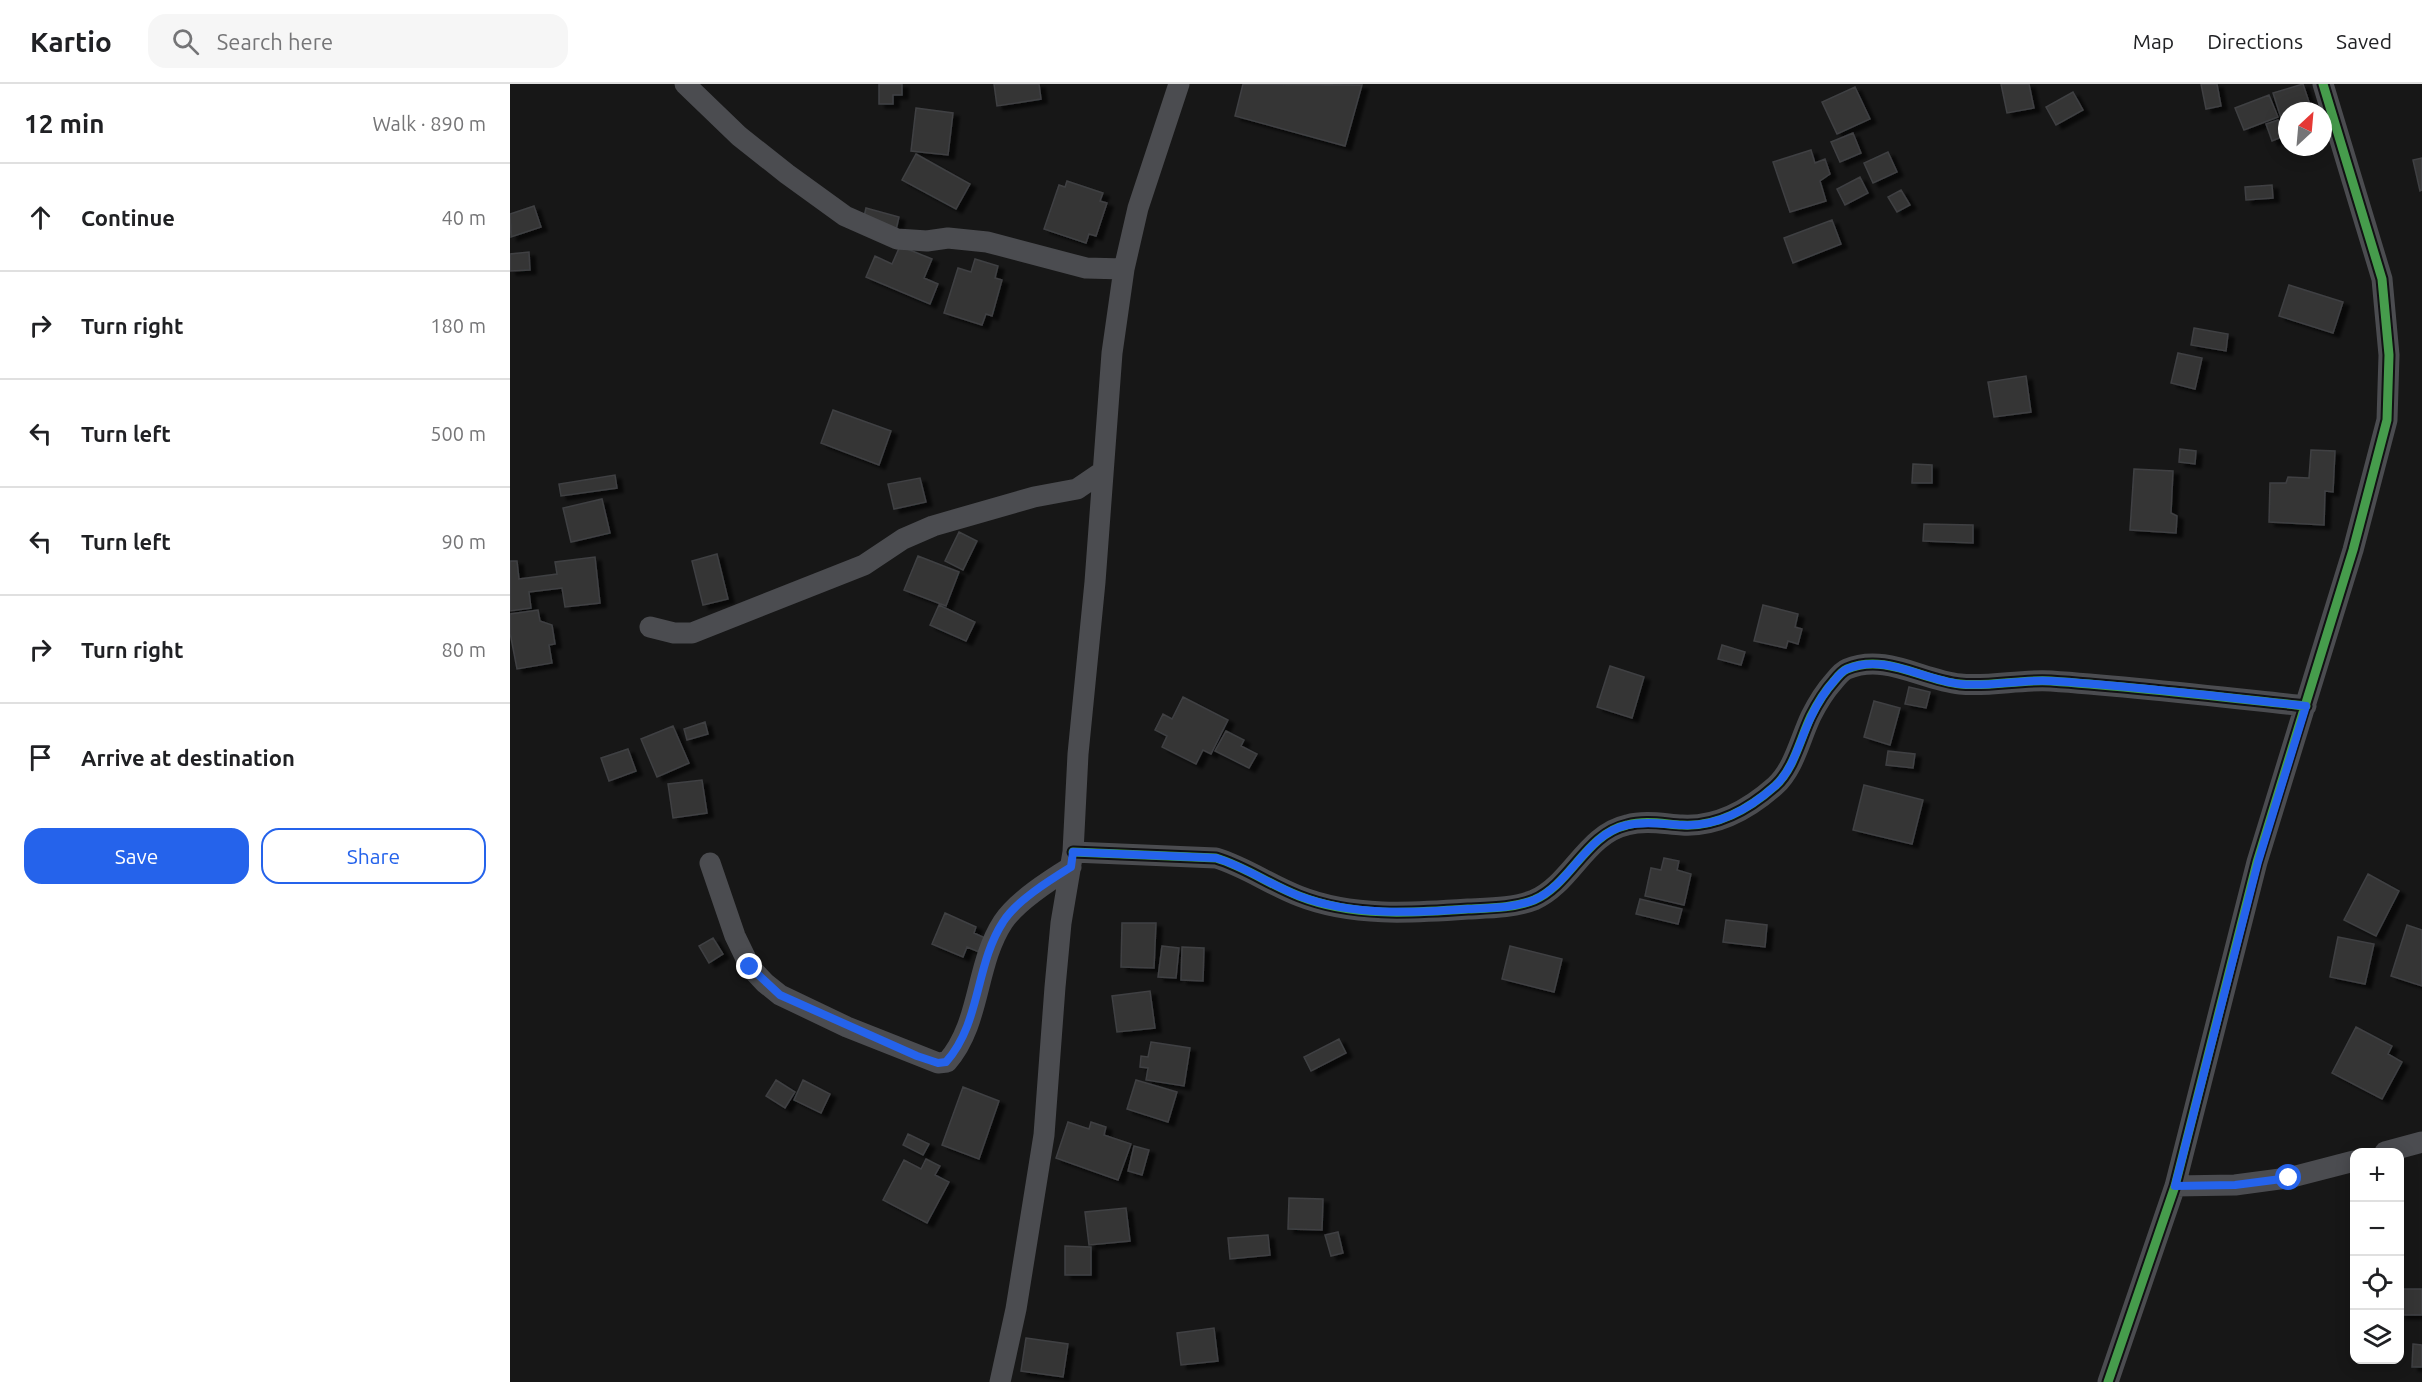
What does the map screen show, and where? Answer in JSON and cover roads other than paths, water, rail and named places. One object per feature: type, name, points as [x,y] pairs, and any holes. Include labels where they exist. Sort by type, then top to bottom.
[{"type":"street","points":[[685,84],[739,136],[787,174],[845,216],[897,239],[927,241],[948,238],[987,242],[1086,268],[1124,269]]},
{"type":"street","points":[[1000,1382],[1016,1309],[1044,1135],[1061,923],[1072,859],[1078,754],[1112,353],[1124,269],[1138,208],[1179,84]]},
{"type":"street","points":[[2108,1382],[2175,1186],[2258,862],[2353,550],[2387,420],[2389,355],[2382,279],[2323,84]]},
{"type":"street","points":[[650,627],[674,633],[692,633],[864,565],[903,539],[933,526],[1034,497],[1077,489],[1102,472]]},
{"type":"street","points":[[1077,489],[1101,501]]},
{"type":"street","points":[[710,863],[735,936],[750,967],[765,983],[780,995],[818,1013],[938,1063],[946,1062],[953,1055],[968,1029],[988,957],[1004,920],[1072,859],[1216,858],[1238,865],[1301,897],[1348,909],[1421,912],[1498,907],[1532,900],[1550,890],[1577,860],[1603,837],[1626,825],[1655,823],[1702,825],[1720,821],[1761,797],[1778,784],[1786,772],[1812,715],[1828,688],[1844,670],[1867,663],[1898,667],[1960,684],[2047,681],[2306,706]]},
{"type":"street","points":[[2400,1148],[2422,1142]]},
{"type":"street","points":[[2175,1186],[2235,1185],[2289,1178],[2350,1162]]}]
